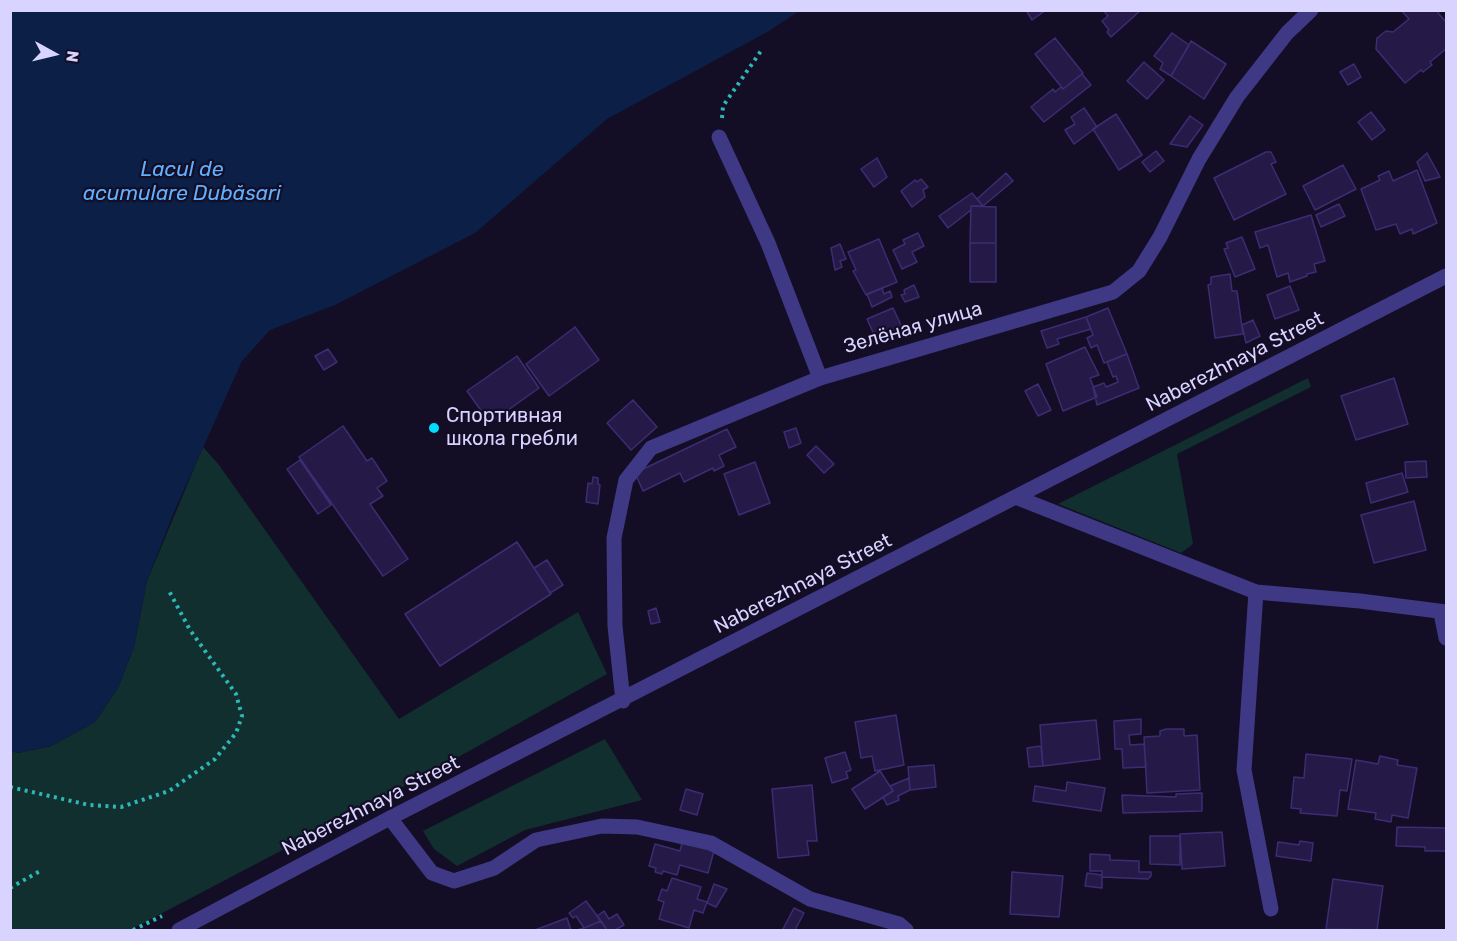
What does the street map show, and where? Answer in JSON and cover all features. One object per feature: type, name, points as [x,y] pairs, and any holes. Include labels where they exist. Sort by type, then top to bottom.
[{"type":"street","name":"Зелёная улица","points":[[623,701],[615,626],[614,538],[626,480],[651,448],[820,378],[1113,292],[1139,271],[1160,237],[1198,159],[1238,96],[1287,33],[1311,10]]},
{"type":"street","points":[[719,136],[768,243],[820,378]]},
{"type":"street","name":"Naberezhnaya Street","points":[[179,930],[390,818],[623,701],[1446,276]]},
{"type":"street","points":[[1018,498],[1256,592],[1360,600],[1444,613],[1446,638]]},
{"type":"street","points":[[1256,592],[1244,770],[1271,909]]},
{"type":"street","points":[[390,818],[432,873],[454,881],[495,868],[536,840],[602,826],[637,827],[711,843],[810,899],[898,924],[906,930]]},
{"type":"path","points":[[719,136],[723,106],[763,48]]},
{"type":"path","points":[[10,787],[89,805],[121,807],[169,791],[215,759],[236,733],[242,716],[236,694],[190,630],[168,589]]},
{"type":"path","points":[[10,888],[40,871]]},
{"type":"green space","points":[[1308,378],[1311,387],[1177,454],[1193,544],[1181,553],[1058,504]]},
{"type":"green space","points":[[203,447],[219,465],[399,719],[578,612],[607,674],[435,770],[130,930],[11,930],[10,751],[18,753],[51,746],[95,722],[118,688],[134,647],[147,581]]},
{"type":"green space","points":[[605,739],[642,800],[525,830],[457,866],[434,849],[423,831]]},
{"type":"water","name":"Lacul de acumulare Dubăsari","points":[[10,11],[799,11],[769,31],[607,119],[475,233],[335,305],[270,330],[242,361],[174,512],[147,581],[134,647],[118,688],[95,722],[51,746],[18,753],[10,751]]},
{"type":"building","points":[[1026,10],[1046,10],[1032,20]]},
{"type":"building","points":[[1103,10],[1141,10],[1111,37],[1102,21],[1108,16]]},
{"type":"building","points":[[1401,10],[1441,10],[1438,13],[1446,22],[1446,49],[1430,62],[1432,65],[1423,72],[1421,70],[1405,83],[1376,49],[1377,38],[1386,31],[1393,32],[1409,19]]},
{"type":"building","points":[[1172,33],[1189,45],[1171,76],[1160,69],[1163,63],[1154,56]]},
{"type":"building","points":[[1055,38],[1083,73],[1063,89],[1035,54]]},
{"type":"building","points":[[1191,41],[1226,64],[1204,99],[1171,76]]},
{"type":"building","points":[[1144,62],[1164,80],[1147,99],[1127,81]]},
{"type":"building","points":[[1354,64],[1361,77],[1348,85],[1340,72]]},
{"type":"building","points":[[1082,74],[1091,85],[1044,122],[1031,107],[1053,89],[1055,92],[1061,87],[1063,89]]},
{"type":"building","points":[[1084,108],[1097,127],[1074,144],[1065,130],[1075,124],[1071,117]]},
{"type":"building","points":[[1371,112],[1385,130],[1372,140],[1358,122]]},
{"type":"building","points":[[1116,114],[1142,155],[1119,170],[1093,129]]},
{"type":"building","points":[[1190,116],[1203,125],[1187,147],[1170,144]]},
{"type":"building","points":[[1156,151],[1164,161],[1150,172],[1142,162]]},
{"type":"building","points":[[1266,152],[1271,152],[1276,162],[1271,164],[1286,194],[1234,220],[1214,178]]},
{"type":"building","points":[[1427,153],[1440,177],[1425,181],[1417,162]]},
{"type":"building","points":[[877,158],[887,177],[874,187],[861,169]]},
{"type":"building","points":[[1343,165],[1356,189],[1315,210],[1303,186]]},
{"type":"building","points":[[1417,170],[1437,223],[1413,234],[1412,229],[1400,234],[1396,224],[1376,230],[1361,189],[1380,180],[1378,176],[1389,171],[1393,181]]},
{"type":"building","points":[[1006,173],[1013,181],[983,206],[977,199]]},
{"type":"building","points":[[921,179],[928,187],[923,190],[925,197],[912,207],[901,191],[915,180],[917,182]]},
{"type":"building","points":[[972,193],[983,206],[971,206],[971,210],[948,228],[939,216]]},
{"type":"building","points":[[1339,204],[1345,216],[1321,227],[1316,215]]},
{"type":"building","points":[[971,206],[996,207],[996,243],[970,243]]},
{"type":"building","points":[[1311,215],[1325,261],[1314,264],[1316,272],[1290,282],[1288,273],[1277,277],[1268,245],[1260,248],[1255,232]]},
{"type":"building","points":[[918,233],[924,246],[912,252],[917,262],[902,269],[893,250],[905,244],[903,240]]},
{"type":"building","points":[[1242,237],[1255,269],[1235,277],[1224,249],[1228,248],[1226,243]]},
{"type":"building","points":[[879,239],[897,282],[866,295],[853,271],[856,270],[848,252]]},
{"type":"building","points":[[970,243],[996,243],[996,282],[970,282]]},
{"type":"building","points":[[840,244],[846,259],[840,261],[842,267],[835,270],[831,248]]},
{"type":"building","points":[[1230,274],[1232,291],[1237,291],[1243,334],[1215,338],[1208,285],[1211,284],[1211,277]]},
{"type":"building","points":[[914,285],[919,297],[905,302],[901,295],[905,294],[904,290]]},
{"type":"building","points":[[1290,286],[1299,310],[1275,319],[1267,295]]},
{"type":"building","points":[[882,288],[884,294],[890,291],[892,297],[872,307],[867,294]]},
{"type":"building","points":[[893,308],[902,327],[876,339],[867,319]]},
{"type":"building","points":[[1108,308],[1127,354],[1104,363],[1097,345],[1091,348],[1087,338],[1093,335],[1086,317]]},
{"type":"building","points":[[1086,317],[1091,329],[1057,339],[1059,344],[1047,348],[1041,331]]},
{"type":"building","points":[[1253,320],[1260,336],[1246,343],[1242,325]]},
{"type":"building","points":[[575,327],[599,360],[549,396],[526,364]]},
{"type":"building","points":[[1085,347],[1099,375],[1090,378],[1097,397],[1063,411],[1046,364]]},
{"type":"building","points":[[328,349],[337,362],[324,370],[315,356]]},
{"type":"building","points":[[1127,354],[1139,388],[1097,405],[1093,387],[1104,383],[1106,387],[1118,382],[1116,376],[1113,377],[1107,362]]},
{"type":"building","points":[[517,356],[539,388],[490,423],[467,391]]},
{"type":"building","points":[[1394,378],[1408,424],[1356,440],[1341,396]]},
{"type":"building","points":[[1038,384],[1051,410],[1038,416],[1025,391]]},
{"type":"building","points":[[633,400],[657,427],[631,450],[607,423]]},
{"type":"building","points":[[343,426],[367,461],[372,458],[387,481],[377,488],[383,496],[370,504],[408,559],[383,576],[299,457]]},
{"type":"building","points":[[796,428],[801,443],[789,448],[784,432]]},
{"type":"building","points":[[727,429],[736,447],[719,455],[724,466],[714,471],[713,468],[684,482],[680,473],[643,491],[635,473]]},
{"type":"building","points":[[816,446],[834,464],[824,473],[807,455]]},
{"type":"building","points":[[300,460],[331,505],[318,514],[287,469]]},
{"type":"building","points":[[1426,461],[1427,477],[1406,478],[1405,462]]},
{"type":"building","points":[[755,462],[770,503],[739,515],[724,474]]},
{"type":"building","points":[[1402,473],[1408,492],[1371,503],[1366,483]]},
{"type":"building","points":[[593,477],[598,478],[600,485],[598,504],[586,502],[588,483],[592,484]]},
{"type":"building","points":[[1414,501],[1426,550],[1374,563],[1361,515]]},
{"type":"building","points":[[517,542],[551,594],[440,666],[405,614]]},
{"type":"building","points":[[547,560],[563,585],[550,593],[534,568]]},
{"type":"building","points":[[656,608],[660,622],[651,624],[648,611]]},
{"type":"building","points":[[896,715],[904,765],[875,771],[872,756],[861,758],[855,722]]},
{"type":"building","points":[[1141,719],[1141,734],[1129,735],[1130,745],[1144,744],[1146,767],[1123,768],[1122,749],[1115,749],[1114,721]]},
{"type":"building","points":[[1096,720],[1100,759],[1043,766],[1040,725]]},
{"type":"building","points":[[1184,729],[1184,736],[1197,735],[1200,790],[1147,793],[1144,737],[1160,736],[1160,731]]},
{"type":"building","points":[[1041,746],[1043,766],[1029,767],[1027,748]]},
{"type":"building","points":[[845,752],[851,770],[846,772],[848,778],[832,783],[825,758]]},
{"type":"building","points":[[1306,754],[1352,759],[1347,791],[1340,790],[1337,816],[1300,813],[1301,809],[1291,808],[1294,777],[1304,778]]},
{"type":"building","points":[[1380,756],[1398,760],[1397,765],[1417,768],[1408,818],[1392,815],[1391,822],[1375,819],[1376,813],[1348,809],[1356,760],[1378,764]]},
{"type":"building","points":[[934,765],[936,787],[910,790],[908,767]]},
{"type":"building","points":[[880,771],[893,791],[865,809],[852,789]]},
{"type":"building","points":[[909,778],[910,790],[898,796],[899,800],[887,805],[883,797],[893,791],[890,786]]},
{"type":"building","points":[[1067,782],[1105,788],[1101,811],[1033,801],[1035,786],[1066,791]]},
{"type":"building","points":[[812,785],[817,841],[807,841],[809,855],[778,858],[772,789]]},
{"type":"building","points":[[686,789],[703,794],[697,815],[680,810]]},
{"type":"building","points":[[1202,793],[1202,811],[1123,813],[1122,795],[1176,797],[1176,794]]},
{"type":"building","points":[[1397,827],[1446,828],[1446,851],[1425,851],[1425,847],[1396,846]]},
{"type":"building","points":[[1222,832],[1225,866],[1182,869],[1180,834]]},
{"type":"building","points":[[1150,836],[1180,836],[1180,865],[1150,864]]},
{"type":"building","points":[[1300,841],[1313,843],[1311,861],[1276,856],[1278,842],[1299,845]]},
{"type":"building","points":[[682,843],[714,851],[708,873],[680,865],[677,875],[663,871],[662,874],[655,872],[656,868],[649,866],[655,844],[680,851]]},
{"type":"building","points":[[1090,854],[1110,855],[1110,860],[1139,861],[1139,872],[1151,872],[1151,876],[1148,879],[1102,877],[1102,871],[1090,871]]},
{"type":"building","points":[[1012,872],[1063,876],[1059,917],[1010,914]]},
{"type":"building","points":[[1087,873],[1102,875],[1102,888],[1085,886]]},
{"type":"building","points":[[672,878],[701,887],[697,899],[707,902],[703,913],[694,910],[689,928],[659,919],[664,902],[658,900],[662,889],[667,891]]},
{"type":"building","points":[[1333,879],[1383,886],[1377,930],[1326,929]]},
{"type":"building","points":[[714,884],[727,889],[716,907],[707,903]]},
{"type":"building","points":[[586,901],[601,921],[584,928],[576,916],[573,918],[569,913]]},
{"type":"building","points":[[794,908],[804,913],[795,930],[783,929]]},
{"type":"building","points":[[604,911],[609,919],[617,914],[624,925],[615,930],[607,930],[597,916]]},
{"type":"building","points":[[567,918],[571,930],[535,930]]},
{"type":"building","points":[[601,921],[607,930],[577,930],[584,928]]},
{"type":"place","name":"Спортивная школа гребли","points":[[434,428]]}]
